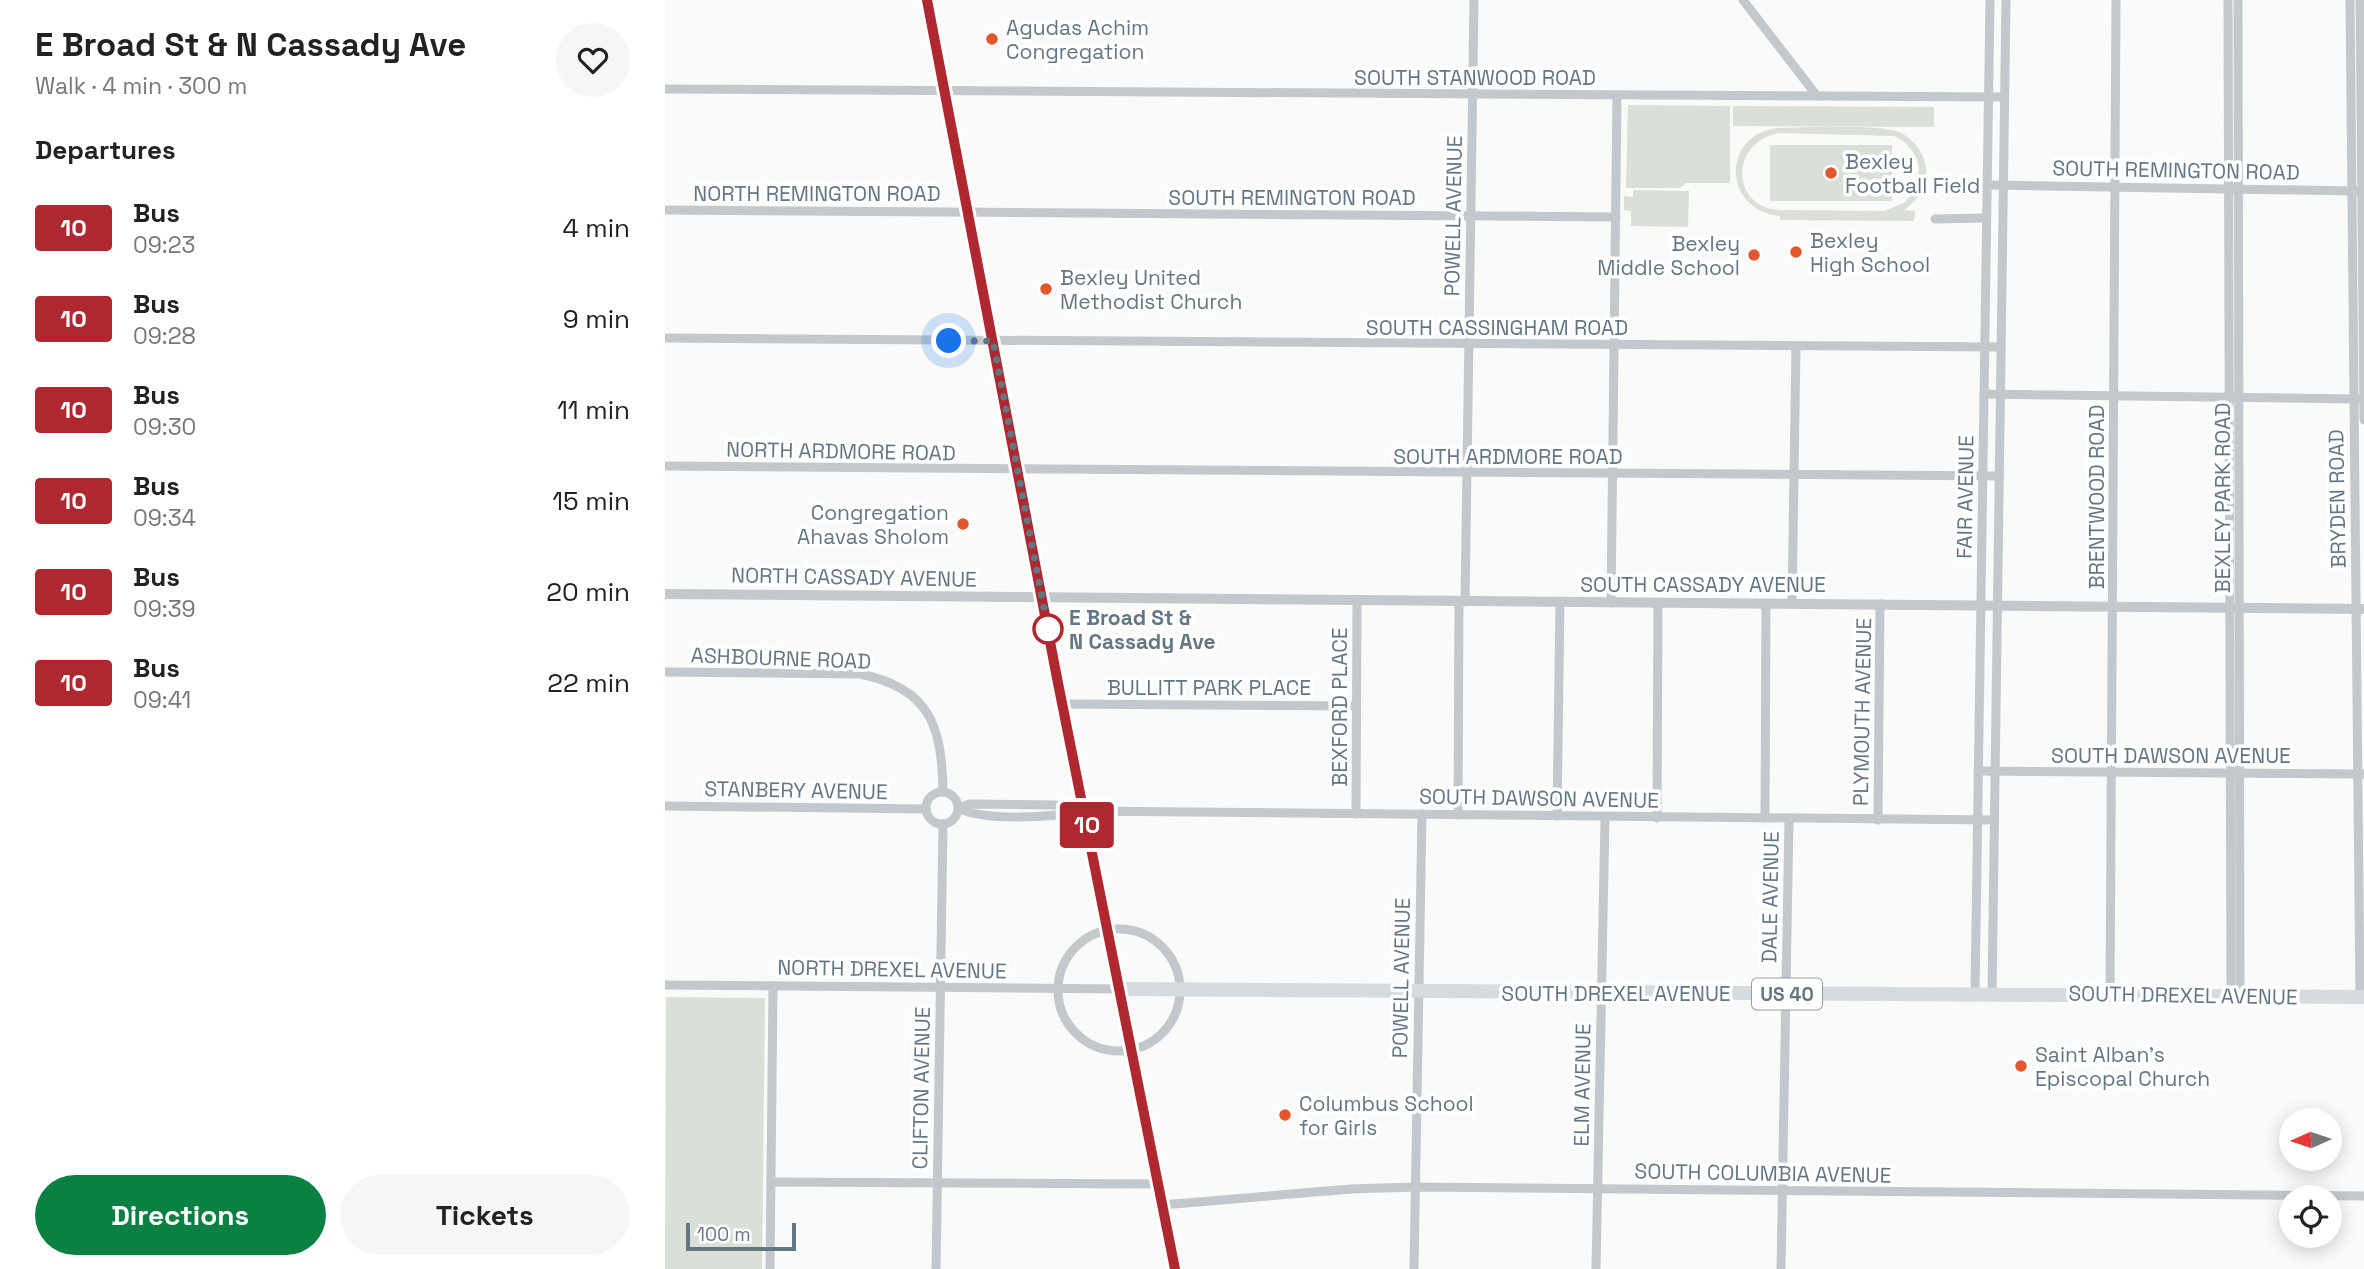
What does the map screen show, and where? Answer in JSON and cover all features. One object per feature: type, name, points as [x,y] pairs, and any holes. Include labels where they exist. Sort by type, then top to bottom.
[{"type":"main road","points":[[927,0],[1062,704],[1175,1269]]},
{"type":"main road","name":"SOUTH DREXEL AVENUE","points":[[1119,989],[2362,997]]},
{"type":"street","name":"POWELL AVENUE","points":[[1458,815],[1474,0]]},
{"type":"street","points":[[1743,0],[1817,96]]},
{"type":"street","name":"FAIR AVENUE","points":[[1975,994],[1990,0]]},
{"type":"street","name":"FAIR AVENUE","points":[[1992,993],[2005,0]]},
{"type":"street","name":"BRENTWOOD ROAD","points":[[2110,994],[2116,0]]},
{"type":"street","name":"BEXLEY PARK ROAD","points":[[2228,0],[2234,189]]},
{"type":"street","name":"BEXLEY PARK ROAD","points":[[2236,995],[2234,189],[2238,0]]},
{"type":"street","name":"BRYDEN ROAD","points":[[2350,0],[2359,191]]},
{"type":"street","name":"BRYDEN ROAD","points":[[2360,0],[2362,997]]},
{"type":"street","name":"SOUTH STANWOOD ROAD","points":[[665,89],[2004,97]]},
{"type":"street","points":[[1611,603],[1617,95]]},
{"type":"street","name":"SOUTH REMINGTON ROAD","points":[[1987,185],[2359,191]]},
{"type":"street","name":"NORTH REMINGTON ROAD","points":[[665,209],[968,212]]},
{"type":"street","name":"SOUTH REMINGTON ROAD","points":[[968,212],[1616,217]]},
{"type":"street","points":[[1935,219],[1986,218]]},
{"type":"street","name":"SOUTH CASSINGHAM ROAD","points":[[665,338],[2001,347]]},
{"type":"street","points":[[1792,604],[1796,346]]},
{"type":"street","points":[[1984,394],[2361,399]]},
{"type":"street","name":"BRYDEN ROAD","points":[[2361,399],[2364,420]]},
{"type":"street","name":"NORTH ARDMORE ROAD","points":[[665,466],[1017,470]]},
{"type":"street","name":"SOUTH ARDMORE ROAD","points":[[1017,470],[1999,476]]},
{"type":"street","name":"NORTH CASSADY AVENUE","points":[[665,594],[1042,598]]},
{"type":"street","name":"SOUTH CASSADY AVENUE","points":[[1042,598],[2360,609]]},
{"type":"street","name":"BEXFORD PLACE","points":[[1356,814],[1357,601]]},
{"type":"street","points":[[1557,816],[1560,602]]},
{"type":"street","points":[[1657,818],[1658,603]]},
{"type":"street","name":"DALE AVENUE","points":[[1765,818],[1766,604]]},
{"type":"street","name":"PLYMOUTH AVENUE","points":[[1878,820],[1880,604]]},
{"type":"street","name":"ASHBOURNE ROAD","points":[[665,672],[860,674],[890,681],[914,697],[933,723],[942,753],[943,792]]},
{"type":"street","name":"BULLITT PARK PLACE","points":[[1062,704],[1356,706]]},
{"type":"street","name":"SOUTH DAWSON AVENUE","points":[[1978,771],[2361,774]]},
{"type":"street","points":[[958,808],[953,797],[943,792],[933,794],[926,803],[929,818],[943,824],[952,820],[958,808],[970,804],[1055,805],[1084,811]]},
{"type":"street","name":"STANBERY AVENUE","points":[[665,806],[926,809]]},
{"type":"street","name":"SOUTH DAWSON AVENUE","points":[[1084,811],[1994,820]]},
{"type":"street","name":"POWELL AVENUE","points":[[1414,1269],[1422,814]]},
{"type":"street","name":"ELM AVENUE","points":[[1596,1269],[1605,817]]},
{"type":"street","name":"DALE AVENUE","points":[[1781,1269],[1789,819]]},
{"type":"street","name":"CLIFTON AVENUE","points":[[936,1269],[943,824]]},
{"type":"street","points":[[1108,930],[1144,933],[1164,947],[1175,965],[1181,989],[1177,1010],[1167,1029],[1151,1042],[1131,1050],[1104,1049],[1091,1045],[1080,1037],[1063,1015],[1058,988],[1063,966],[1072,951],[1088,937],[1108,930]]},
{"type":"street","name":"NORTH DREXEL AVENUE","points":[[665,985],[1119,989]]},
{"type":"street","points":[[770,1269],[773,986]]},
{"type":"street","points":[[771,1182],[1158,1184]]},
{"type":"street","name":"SOUTH COLUMBIA AVENUE","points":[[1163,1205],[1351,1189],[1415,1188],[2364,1196]]},
{"type":"shaded area","points":[[1628,105],[1730,106],[1730,183],[1686,183],[1680,188],[1626,188]]},
{"type":"shaded area","points":[[1733,106],[1934,107],[1934,127],[1733,126]]},
{"type":"shaded area","points":[[1843,127],[1879,128],[1903,134],[1919,149],[1926,169],[1921,192],[1904,210],[1915,211],[1914,221],[1780,220],[1780,216],[1761,211],[1747,201],[1739,188],[1736,172],[1738,157],[1746,144],[1759,133],[1778,128]],"holes":[[[1779,133],[1894,136],[1911,149],[1919,170],[1915,191],[1904,203],[1884,211],[1779,210],[1763,206],[1751,198],[1745,187],[1742,174],[1751,148],[1763,139]]]},
{"type":"shaded area","name":"Bexley Football Field","points":[[1770,145],[1892,145],[1892,201],[1770,201]]},
{"type":"shaded area","points":[[1633,190],[1689,191],[1688,227],[1631,226],[1631,211],[1624,210],[1624,196],[1633,197]]},
{"type":"shaded area","points":[[666,997],[765,998],[762,1269],[665,1269]]},
{"type":"bus line","name":"10","points":[[927,0],[1057,678],[1175,1269]]},
{"type":"place","name":"Agudas Achim Congregation","points":[[992,39]]},
{"type":"place","name":"Bexley Football Field","points":[[1831,173]]},
{"type":"place","name":"Bexley High School","points":[[1796,252]]},
{"type":"place","name":"Bexley Middle School","points":[[1754,255]]},
{"type":"place","name":"Bexley United Methodist Church","points":[[1046,289]]},
{"type":"place","name":"Congregation Ahavas Sholom","points":[[963,524]]},
{"type":"place","name":"E Broad St & N Cassady Ave","points":[[1048,629]]},
{"type":"place","name":"Saint Alban's Episcopal Church","points":[[2021,1066]]},
{"type":"place","name":"Columbus School for Girls","points":[[1285,1115]]},
{"type":"route","points":[[949,341],[993,341],[1048,629]]}]
